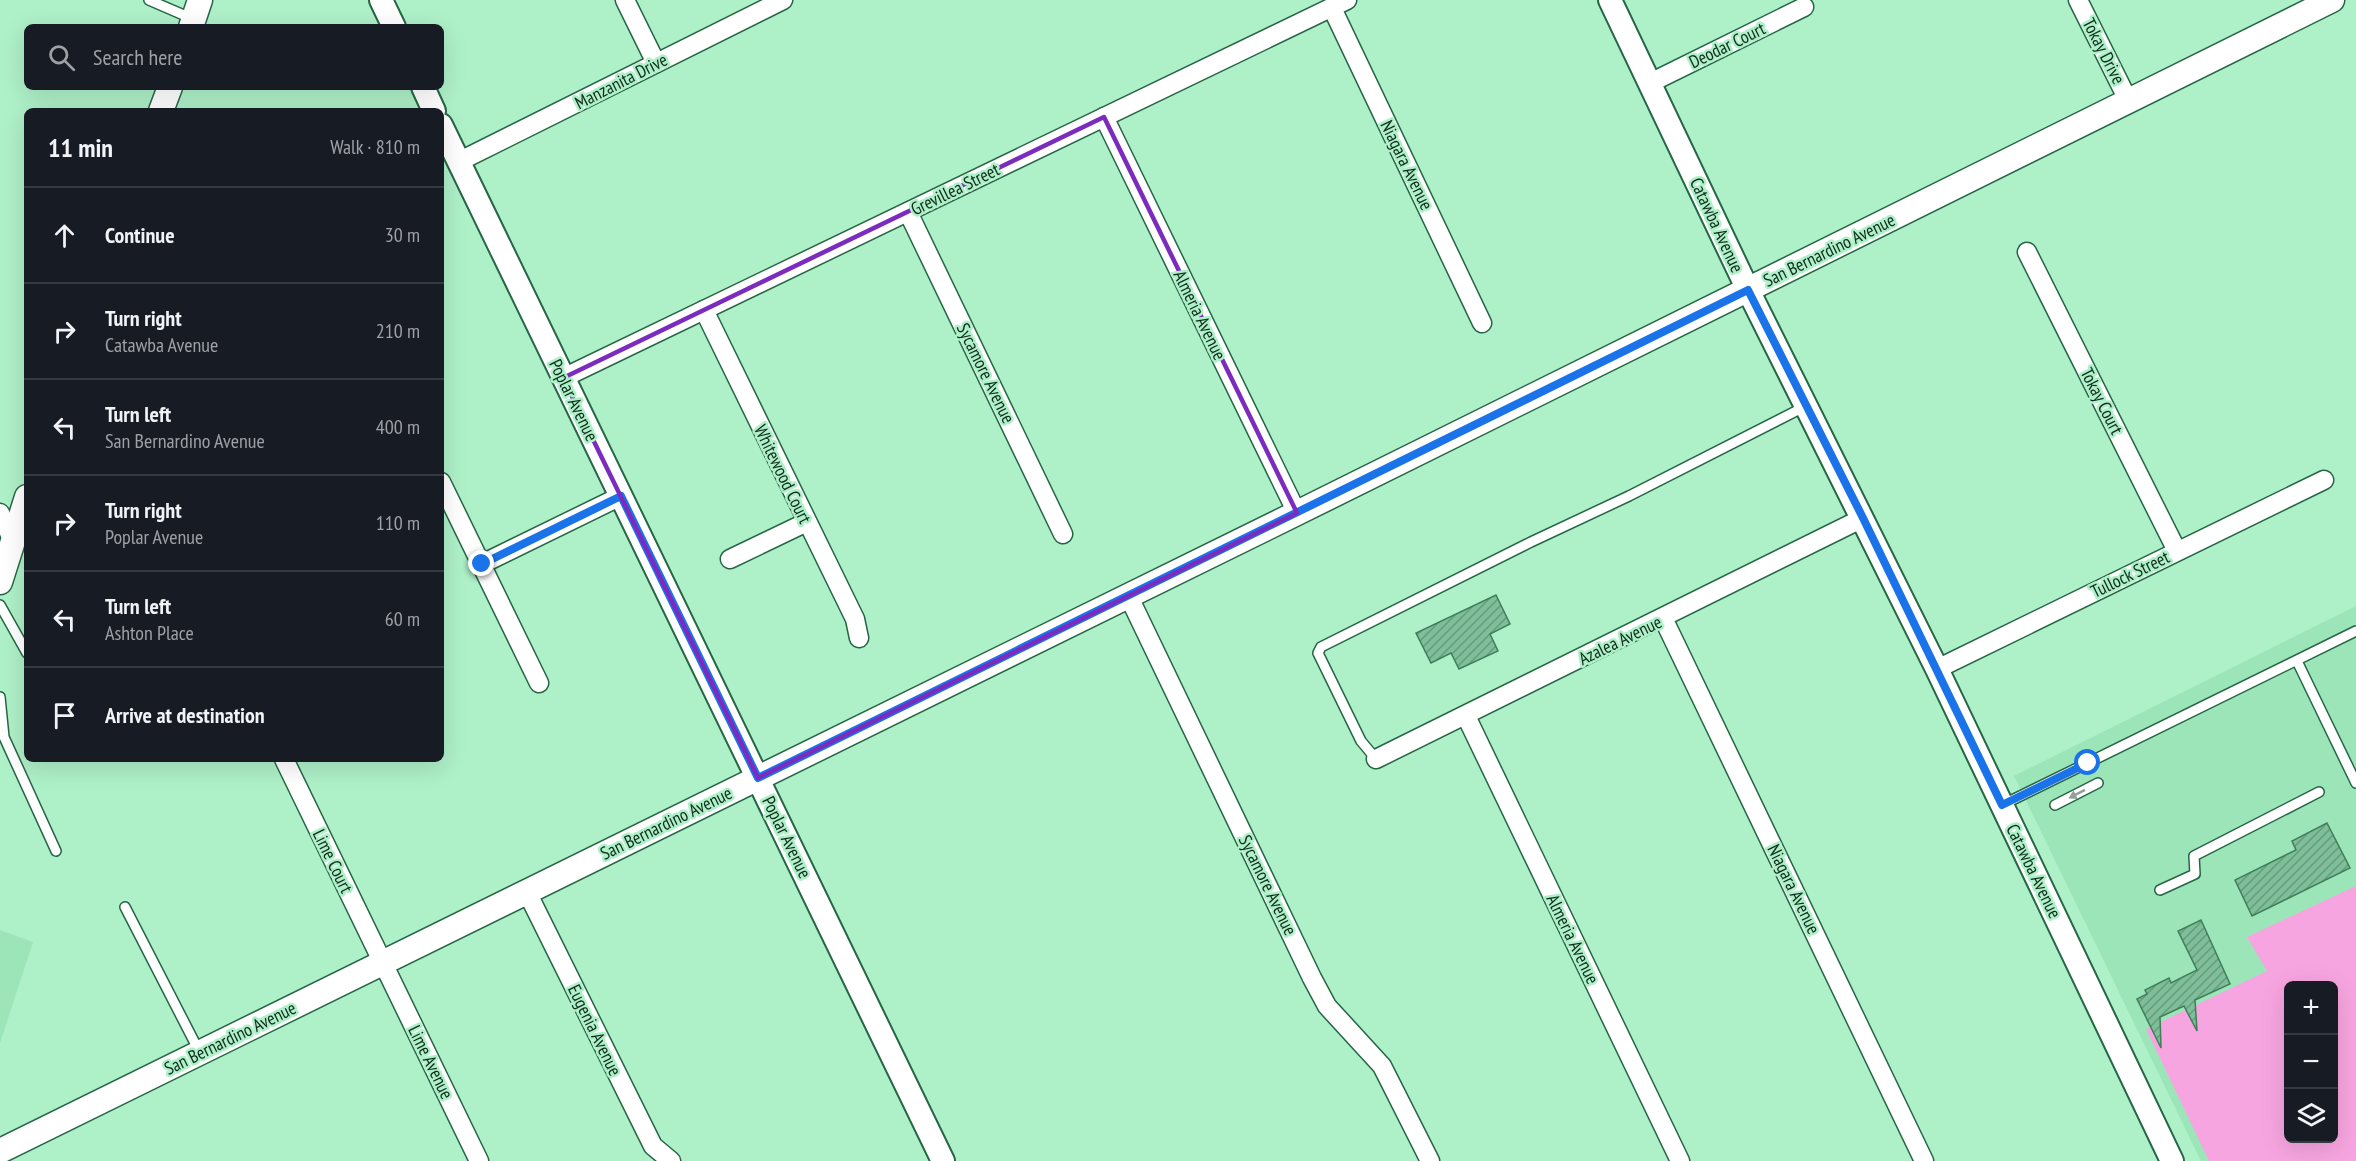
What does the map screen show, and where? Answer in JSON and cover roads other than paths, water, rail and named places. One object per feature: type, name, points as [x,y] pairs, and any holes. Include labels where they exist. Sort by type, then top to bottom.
[{"type":"main road","name":"San Bernardino Avenue","points":[[0,1151],[1297,513],[2332,0]]},
{"type":"main road","points":[[162,108],[169,90]]},
{"type":"main road","points":[[0,582],[7,550],[24,505]]},
{"type":"street","points":[[381,0],[393,24]]},
{"type":"street","points":[[625,0],[656,63]]},
{"type":"street","name":"Manzanita Drive","points":[[458,162],[783,0]]},
{"type":"street","name":"Catawba Avenue","points":[[1610,0],[1748,290],[1937,669],[2172,1161]]},
{"type":"street","name":"Tokay Drive","points":[[2078,0],[2129,102]]},
{"type":"street","name":"Grevillea Street","points":[[563,378],[1340,4]]},
{"type":"street","name":"Niagara Avenue","points":[[1340,4],[1482,323]]},
{"type":"street","name":"Deodar Court","points":[[1650,83],[1804,7]]},
{"type":"street","points":[[424,90],[433,108]]},
{"type":"street","name":"Almeria Avenue","points":[[1104,117],[1297,513]]},
{"type":"street","name":"Poplar Avenue","points":[[444,132],[943,1161]]},
{"type":"street","name":"Sycamore Avenue","points":[[908,212],[1063,534]]},
{"type":"street","name":"Tokay Court","points":[[2027,252],[2177,551]]},
{"type":"street","name":"Whitewood Court","points":[[704,310],[855,619],[859,638]]},
{"type":"street","name":"Tullock Street","points":[[1937,669],[2324,480]]},
{"type":"street","points":[[444,489],[539,683]]},
{"type":"street","points":[[482,564],[621,496]]},
{"type":"street","points":[[0,513],[7,550]]},
{"type":"street","name":"Azalea Avenue","points":[[1376,759],[1863,518]]},
{"type":"street","points":[[730,559],[807,522]]},
{"type":"street","name":"Sycamore Avenue","points":[[1128,595],[1312,978],[1328,1006],[1382,1066],[1430,1161]]},
{"type":"street","name":"Niagara Avenue","points":[[1663,618],[1924,1161]]},
{"type":"street","name":"Almeria Avenue","points":[[1466,716],[1680,1161]]},
{"type":"street","name":"Lime Court","points":[[285,762],[383,964]]},
{"type":"street","name":"Eugenia Avenue","points":[[527,892],[653,1146],[671,1161]]},
{"type":"street","name":"Lime Avenue","points":[[383,964],[479,1161]]},
{"type":"lane","points":[[149,0],[195,15]]},
{"type":"lane","points":[[1376,759],[1361,741],[1318,653],[1321,647],[1786,418],[1807,405]]},
{"type":"lane","points":[[0,605],[24,648]]},
{"type":"lane","points":[[2002,805],[2356,631]]},
{"type":"lane","points":[[2296,661],[2356,783]]},
{"type":"lane","points":[[0,697],[4,737],[56,851]]},
{"type":"lane","points":[[2055,805],[2098,783]]},
{"type":"lane","points":[[2160,890],[2195,874],[2194,856],[2319,792]]},
{"type":"lane","points":[[125,907],[200,1053]]}]
